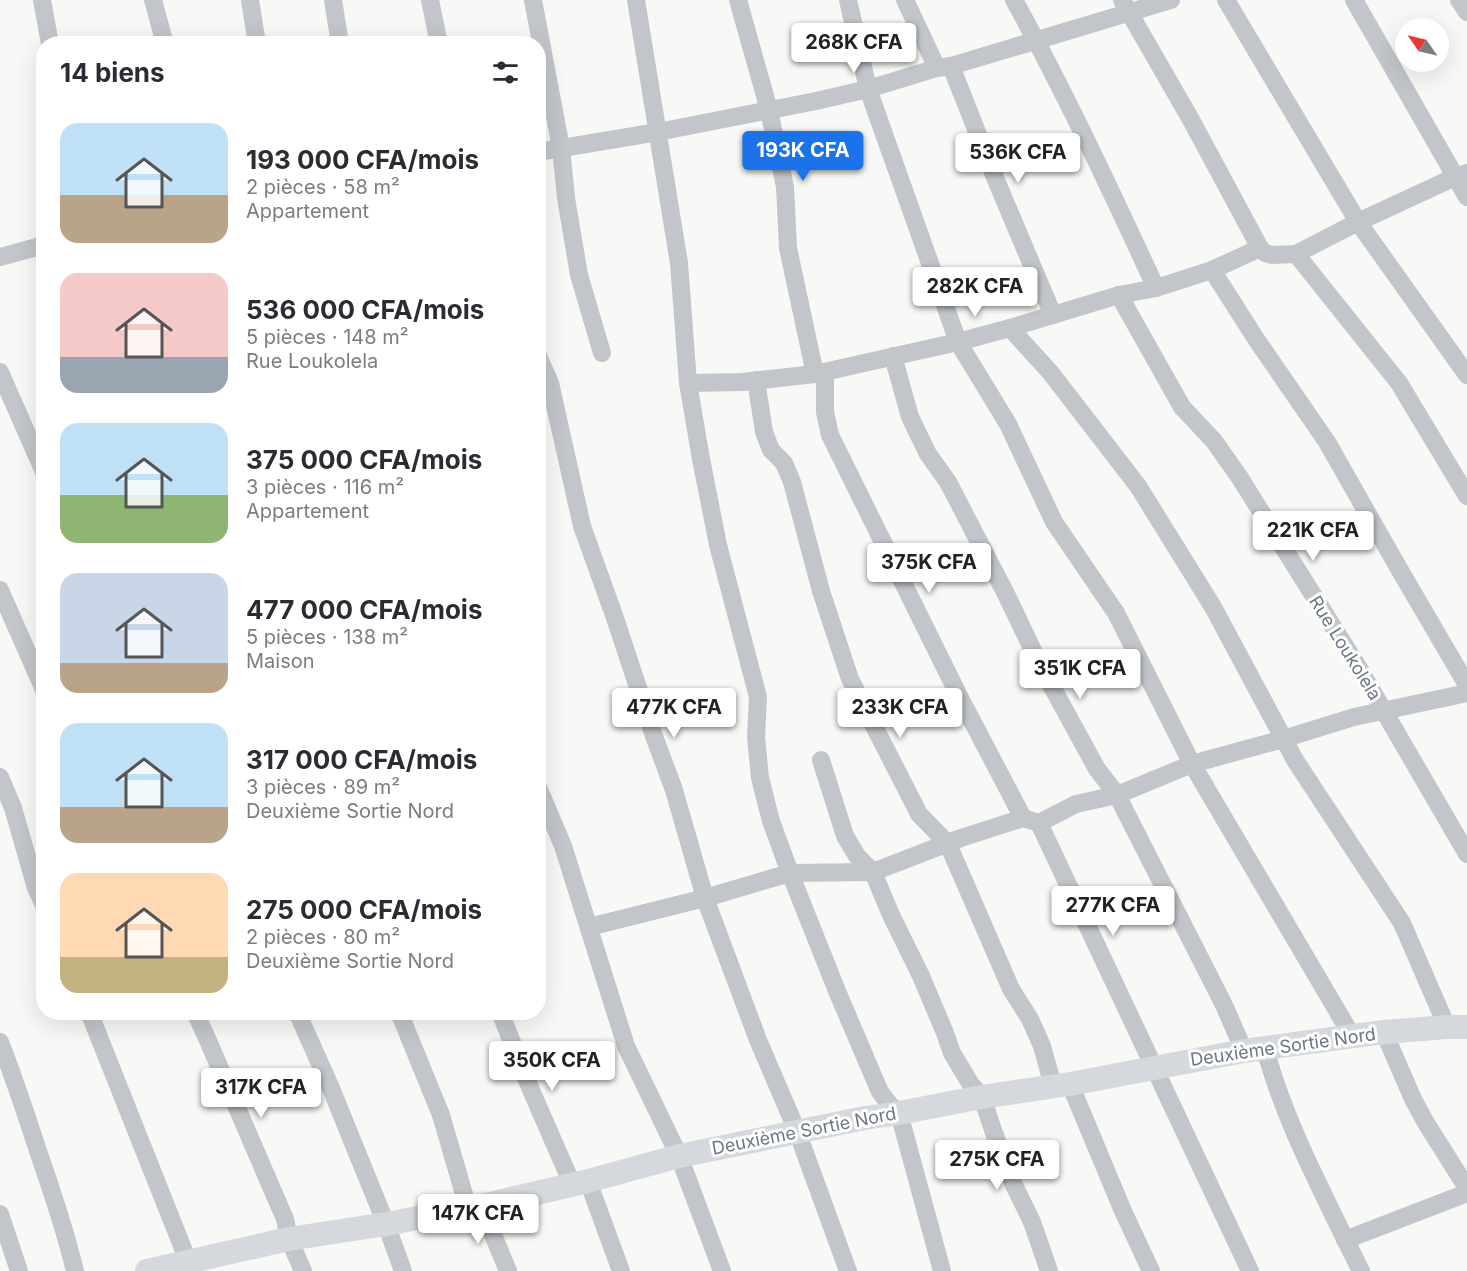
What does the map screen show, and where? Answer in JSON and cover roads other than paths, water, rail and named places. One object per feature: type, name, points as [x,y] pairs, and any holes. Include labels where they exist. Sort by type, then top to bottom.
[{"type":"main road","name":"Deuxième Sortie Nord","points":[[147,1271],[289,1239],[475,1207],[580,1183],[679,1156],[865,1118],[1254,1049],[1384,1032],[1457,1027]]},
{"type":"street","points":[[42,0],[49,36]]},
{"type":"street","points":[[153,0],[163,36]]},
{"type":"street","points":[[250,0],[256,36]]},
{"type":"street","points":[[333,0],[339,36]]},
{"type":"street","points":[[430,0],[437,36]]},
{"type":"street","points":[[533,0],[540,36]]},
{"type":"street","points":[[636,0],[679,263],[688,383],[701,459],[718,545],[758,697],[756,737],[760,778],[771,821],[833,981],[880,1092],[898,1113],[942,1271]]},
{"type":"street","points":[[738,0],[769,110],[785,187],[788,248],[820,373],[830,435],[960,698],[1031,820],[1155,1067],[1250,1271]]},
{"type":"street","points":[[848,0],[868,89],[958,342],[1008,424],[1054,522],[1116,613],[1192,764],[1352,1036]]},
{"type":"street","points":[[905,0],[944,67],[996,180],[1053,315]]},
{"type":"street","points":[[1014,0],[1088,140],[1156,288]]},
{"type":"street","points":[[546,151],[724,120],[868,89],[1037,41],[1126,6],[1171,0]]},
{"type":"street","points":[[1226,0],[1358,222],[1467,375]]},
{"type":"street","points":[[1354,0],[1461,175],[1467,197]]},
{"type":"street","points":[[1459,0],[1467,12]]},
{"type":"street","points":[[1126,6],[1190,118],[1260,249],[1265,253],[1296,254],[1358,222],[1461,175]]},
{"type":"street","points":[[546,69],[561,148],[566,198],[579,275],[602,353]]},
{"type":"street","points":[[0,256],[36,247]]},
{"type":"street","points":[[688,383],[756,380],[820,373],[958,342],[1119,295],[1156,288],[1212,270],[1260,249]]},
{"type":"street","points":[[1296,254],[1399,383],[1461,471],[1467,496]]},
{"type":"street","points":[[1212,270],[1327,442],[1467,685]]},
{"type":"street","name":"Rue Loukolela","points":[[1119,295],[1182,406],[1214,441],[1240,478],[1360,670],[1467,854]]},
{"type":"street","points":[[1010,328],[1050,372],[1138,486],[1213,607],[1295,760],[1402,922],[1457,1027]]},
{"type":"street","points":[[893,356],[910,417],[928,454],[948,482],[1039,663],[1097,769],[1117,795],[1224,1005],[1272,1076],[1300,1146],[1361,1271]]},
{"type":"street","points":[[0,372],[36,454]]},
{"type":"street","points":[[546,374],[550,383],[582,526],[674,790],[705,898],[758,1040],[797,1131],[848,1271]]},
{"type":"street","points":[[756,380],[764,432],[771,450],[784,463],[792,482],[821,591],[850,679],[919,814],[948,844],[1011,989],[1030,1019],[1151,1271]]},
{"type":"street","points":[[0,590],[36,672]]},
{"type":"street","points":[[589,927],[705,898],[790,873],[873,872],[961,838],[1031,820],[1076,804],[1117,795],[1192,764],[1354,717],[1467,693]]},
{"type":"street","points":[[820,760],[845,836],[857,856],[873,872],[921,976],[952,1053],[970,1083],[982,1097],[1013,1184],[1032,1222],[1049,1271]]},
{"type":"street","points":[[0,777],[13,808],[36,888]]},
{"type":"street","points":[[546,807],[563,846],[626,1046],[679,1156],[722,1271]]},
{"type":"street","points":[[92,1020],[188,1261]]},
{"type":"street","points":[[199,1020],[285,1219],[289,1239],[303,1271]]},
{"type":"street","points":[[301,1020],[330,1086],[403,1271]]},
{"type":"street","points":[[402,1020],[475,1207],[508,1271]]},
{"type":"street","points":[[503,1020],[527,1080],[580,1183],[621,1271]]},
{"type":"street","points":[[1384,1032],[1426,1124],[1467,1188]]},
{"type":"street","points":[[0,1041],[46,1175],[75,1271]]},
{"type":"street","points":[[1345,1240],[1467,1193]]},
{"type":"street","points":[[0,1214],[20,1271]]}]
